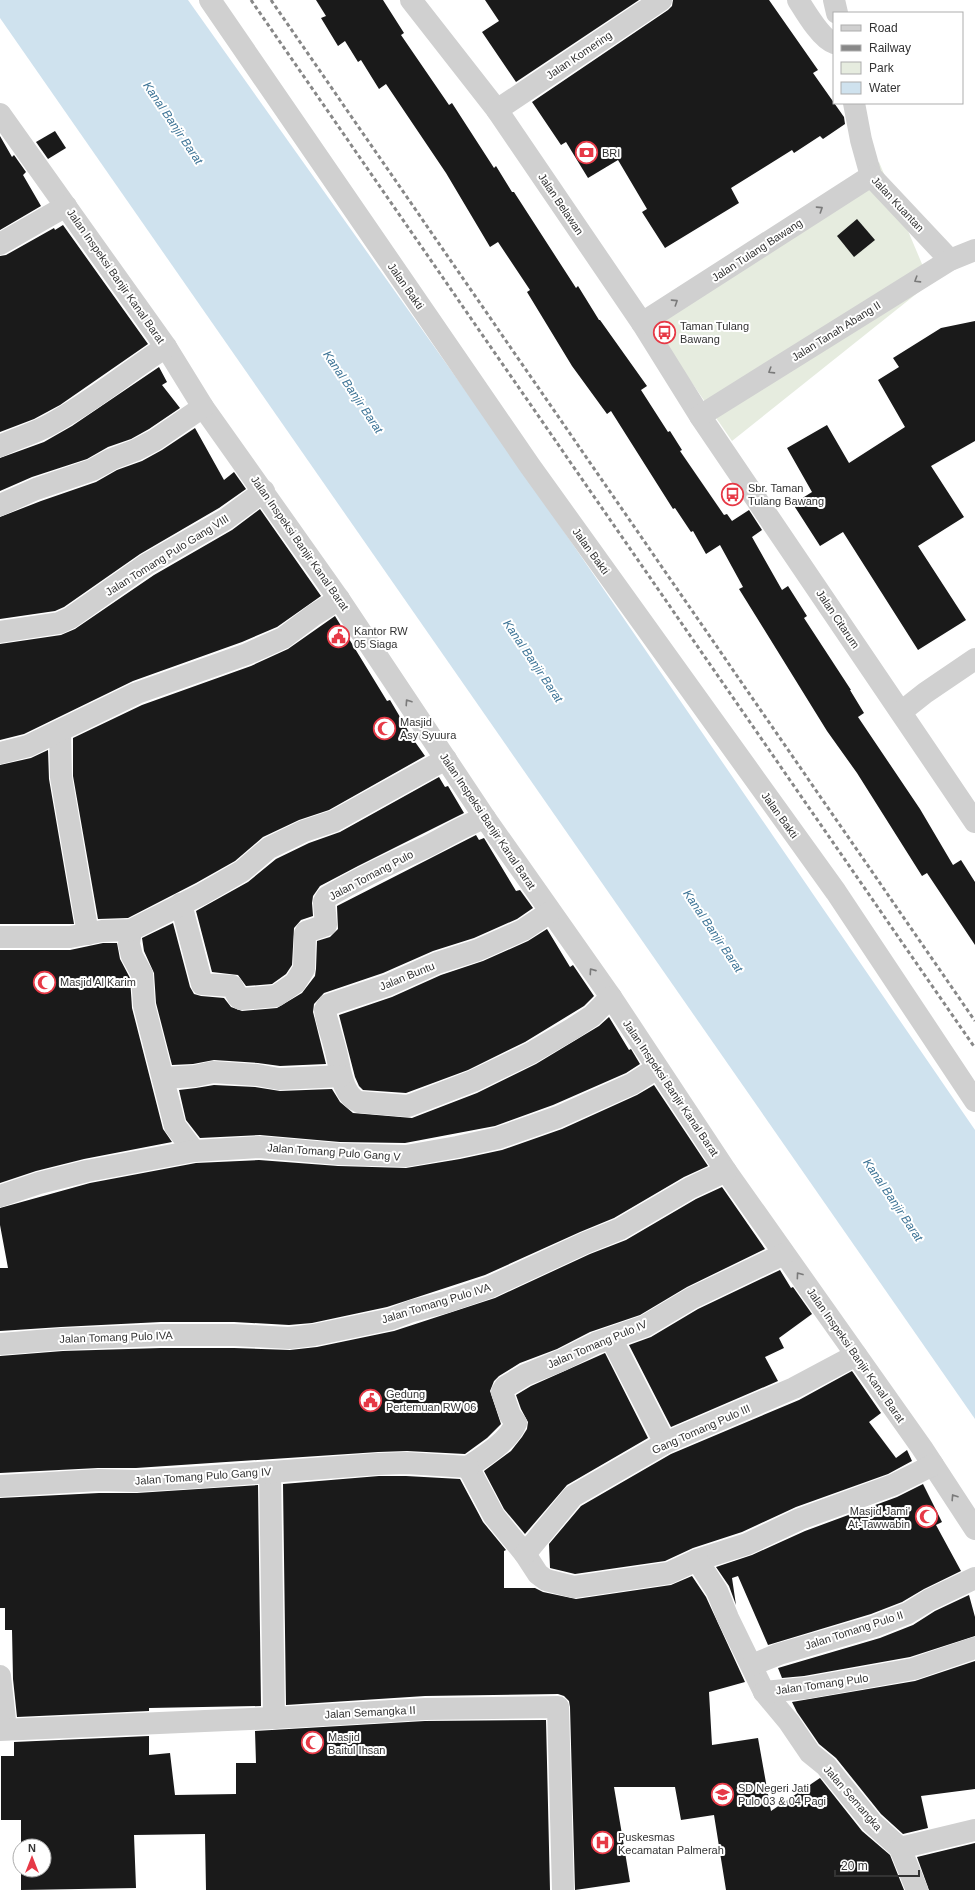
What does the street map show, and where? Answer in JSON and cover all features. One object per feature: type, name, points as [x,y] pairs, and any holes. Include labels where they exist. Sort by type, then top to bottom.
[{"type":"street","name":"Jalan Bakti","points":[[210,0],[530,466],[836,892],[975,1101]]},
{"type":"street","name":"Jalan Belawan","points":[[411,0],[497,110],[642,323],[700,416]]},
{"type":"street","name":"Jalan Komering","points":[[497,110],[661,0]]},
{"type":"street","points":[[798,0],[817,27],[830,42],[833,43]]},
{"type":"street","points":[[834,0],[837,12]]},
{"type":"street","name":"Jalan Kuantan","points":[[854,104],[861,140],[871,176],[950,260]]},
{"type":"street","name":"Jalan Inspeksi Banjir Kanal Barat","points":[[0,114],[166,347],[203,407],[264,491],[339,600],[485,818],[611,997],[726,1171],[933,1465],[975,1529]]},
{"type":"street","name":"Jalan Tulang Bawang","points":[[642,323],[871,176]]},
{"type":"street","points":[[0,244],[66,206]]},
{"type":"street","name":"Jalan Tanah Abang II","points":[[700,416],[950,260],[975,250]]},
{"type":"street","points":[[0,257],[2,261],[0,262]]},
{"type":"street","points":[[0,446],[19,436],[49,425],[85,404],[134,368],[166,347]]},
{"type":"street","points":[[0,505],[36,489],[92,470],[112,459],[136,450],[155,440],[203,407]]},
{"type":"street","name":"Jalan Citarum","points":[[700,416],[975,822]]},
{"type":"street","name":"Jalan Tomang Pulo Gang VIII","points":[[0,632],[59,624],[70,618],[147,564],[226,519],[264,491]]},
{"type":"street","points":[[0,753],[28,746],[137,693],[247,654],[283,638],[314,615],[339,600]]},
{"type":"street","points":[[901,712],[925,693],[975,659]]},
{"type":"street","points":[[60,731],[61,777],[88,934]]},
{"type":"street","points":[[0,937],[70,937],[102,931],[131,930],[202,894],[242,871],[269,848],[304,831],[334,821],[446,759]]},
{"type":"street","name":"Jalan Tomang Pulo","points":[[181,904],[202,984],[232,986],[238,997],[241,999],[276,996],[295,983],[304,969],[305,934],[308,931],[326,925],[324,902],[327,897],[374,873],[399,858],[428,846],[470,823],[485,818]]},
{"type":"street","name":"Jalan Buntu","points":[[341,1076],[337,1054],[326,1016],[325,1010],[328,1005],[388,985],[437,963],[478,950],[523,930],[550,912]]},
{"type":"street","points":[[131,930],[129,944],[132,956],[142,974],[144,1005],[175,1126],[194,1150]]},
{"type":"street","points":[[163,1078],[195,1076],[214,1072],[257,1075],[279,1079],[341,1076],[355,1101],[408,1106],[473,1081],[531,1053],[583,1022],[611,997]]},
{"type":"street","name":"Jalan Tomang Pulo Gang V","points":[[0,1196],[39,1183],[87,1171],[194,1150],[259,1147],[339,1154],[406,1156],[457,1147],[498,1138],[558,1117],[632,1084],[657,1068]]},
{"type":"street","name":"Jalan Tomang Pulo IVA","points":[[0,1344],[62,1339],[154,1335],[234,1335],[289,1338],[314,1335],[390,1319],[490,1287],[585,1243],[620,1230],[690,1188],[726,1171]]},
{"type":"street","name":"Jalan Tomang Pulo IV","points":[[468,1467],[494,1449],[514,1429],[516,1424],[504,1401],[502,1392],[505,1388],[525,1374],[645,1326],[692,1298],[784,1254]]},
{"type":"street","points":[[612,1338],[665,1443]]},
{"type":"street","name":"Gang Tomang Pulo III","points":[[525,1554],[573,1496],[665,1443],[794,1388],[856,1355]]},
{"type":"street","name":"Jalan Tomang Pulo Gang IV","points":[[0,1486],[99,1480],[136,1481],[406,1463],[468,1467]]},
{"type":"street","points":[[468,1467],[494,1516],[525,1554],[538,1574],[546,1580],[574,1586],[669,1573],[697,1560],[742,1546],[800,1519],[892,1485],[933,1465]]},
{"type":"street","points":[[270,1472],[274,1718]]},
{"type":"street","name":"Jalan Tomang Pulo","points":[[697,1560],[717,1591],[728,1618],[764,1692],[806,1688],[913,1669],[975,1648]]},
{"type":"street","name":"Jalan Tomang Pulo II","points":[[752,1665],[779,1654],[875,1626],[908,1613],[929,1600],[975,1578]]},
{"type":"street","points":[[0,1676],[3,1730]]},
{"type":"street","name":"Jalan Semangka","points":[[764,1692],[789,1722],[810,1753],[826,1766],[872,1823],[900,1848],[917,1890]]},
{"type":"street","name":"Jalan Semangka II","points":[[3,1730],[274,1718],[425,1709],[558,1707],[563,1890]]},
{"type":"street","points":[[900,1848],[975,1830]]},
{"type":"green space","points":[[879,162],[930,283],[732,441],[650,322]]},
{"type":"water","name":"Kanal Banjir Barat","points":[[0,0],[188,0],[519,466],[975,1130],[975,1419],[0,18]]},
{"type":"building","points":[[316,0],[383,0],[404,33],[401,35],[449,105],[452,103],[494,168],[496,166],[512,192],[514,192],[576,288],[578,286],[599,320],[647,386],[641,390],[668,432],[670,431],[682,450],[680,451],[724,515],[727,514],[732,521],[749,510],[762,530],[752,537],[782,590],[788,586],[807,616],[804,618],[851,690],[864,713],[858,717],[920,809],[953,865],[961,860],[975,882],[975,945],[927,873],[922,876],[857,773],[827,731],[739,589],[743,587],[720,545],[706,554],[693,531],[691,532],[675,508],[673,509],[611,411],[607,414],[572,366],[527,292],[530,290],[498,242],[490,247],[446,173],[386,84],[379,89],[361,60],[358,62],[345,41],[338,46],[321,18],[326,16]]},
{"type":"building","points":[[485,0],[639,0],[516,82],[482,32],[499,21]]},
{"type":"building","points":[[673,0],[769,0],[818,70],[813,73],[833,101],[833,104],[835,104],[844,117],[845,124],[823,139],[820,136],[794,153],[792,150],[731,188],[739,203],[665,248],[642,212],[647,209],[618,160],[588,178],[566,142],[561,145],[532,102],[672,6]]},
{"type":"building","points":[[55,131],[66,148],[48,159],[36,142]]},
{"type":"building","points":[[0,136],[12,157],[14,155],[26,172],[23,175],[41,206],[0,230]]},
{"type":"building","points":[[857,219],[875,240],[854,257],[837,236]]},
{"type":"building","points":[[63,225],[148,344],[60,405],[34,419],[0,432],[0,256],[6,255],[54,228],[55,230]]},
{"type":"building","points":[[975,321],[975,441],[931,466],[964,517],[918,546],[966,620],[918,650],[843,532],[820,546],[793,504],[812,492],[787,448],[827,425],[849,463],[905,427],[878,380],[899,367],[893,358],[941,328]]},
{"type":"building","points":[[159,367],[167,382],[162,385],[180,408],[131,439],[108,447],[87,459],[32,477],[0,491],[0,458],[44,442],[72,426]]},
{"type":"building","points":[[195,428],[224,480],[234,472],[246,489],[219,508],[140,554],[64,607],[55,611],[0,619],[0,517],[96,482],[117,470],[142,461],[162,450]]},
{"type":"building","points":[[260,509],[321,596],[277,627],[242,642],[133,681],[24,734],[0,740],[0,644],[61,635],[75,629],[154,575],[232,530]]},
{"type":"building","points":[[335,616],[387,701],[390,700],[425,756],[329,810],[299,820],[263,837],[235,861],[128,918],[98,919],[73,776],[73,738],[142,705],[251,666],[288,649]]},
{"type":"building","points":[[48,750],[49,779],[74,924],[0,924],[0,765],[31,758]]},
{"type":"building","points":[[439,777],[445,787],[448,786],[464,813],[320,886],[313,896],[313,916],[301,920],[294,928],[292,965],[286,974],[272,984],[246,986],[238,975],[212,972],[196,911],[248,882],[276,859],[309,843],[340,832]]},
{"type":"building","points":[[476,835],[479,840],[484,838],[516,891],[520,890],[533,908],[517,919],[474,938],[433,951],[383,973],[324,993],[314,1004],[313,1012],[326,1064],[280,1066],[214,1060],[193,1064],[172,1065],[156,1003],[154,973],[144,951],[142,938],[173,923],[190,987],[194,994],[224,998],[231,1007],[242,1011],[277,1008],[302,993],[315,976],[317,941],[330,937],[338,929],[337,906]]},
{"type":"building","points":[[547,929],[570,967],[573,965],[594,996],[584,1006],[525,1042],[468,1070],[406,1093],[363,1090],[359,1086],[355,1077],[339,1015],[392,997],[441,975],[483,961],[528,941]]},
{"type":"building","points":[[103,943],[117,943],[120,959],[130,978],[132,1008],[163,1129],[172,1142],[84,1159],[36,1171],[0,1183],[0,950],[70,950]]},
{"type":"building","points":[[609,1017],[629,1050],[631,1049],[640,1064],[626,1073],[553,1105],[495,1126],[405,1143],[340,1142],[260,1135],[200,1138],[186,1120],[179,1090],[214,1085],[255,1087],[280,1091],[332,1089],[340,1102],[353,1113],[412,1118],[477,1093],[536,1064],[599,1026]]},
{"type":"building","points":[[654,1085],[708,1166],[684,1177],[614,1218],[485,1275],[387,1307],[312,1323],[289,1325],[234,1322],[161,1322],[0,1331],[0,1268],[8,1268],[0,1225],[0,1208],[90,1183],[196,1163],[259,1160],[338,1166],[406,1168],[460,1159],[502,1150],[562,1129],[637,1095]]},
{"type":"building","points":[[722,1187],[765,1249],[687,1287],[640,1315],[590,1332],[557,1349],[520,1363],[499,1376],[494,1381],[490,1391],[501,1424],[487,1438],[465,1454],[407,1451],[378,1452],[136,1468],[98,1468],[0,1473],[0,1356],[63,1351],[161,1348],[290,1350],[317,1347],[394,1331],[495,1298],[590,1254],[626,1240],[696,1199]]},
{"type":"building","points":[[780,1270],[791,1288],[793,1287],[812,1314],[779,1338],[784,1348],[765,1357],[778,1381],[671,1427],[629,1345],[651,1337],[698,1309]]},
{"type":"building","points":[[605,1353],[648,1438],[567,1485],[525,1534],[504,1509],[484,1471],[511,1451],[527,1429],[528,1422],[516,1395],[531,1386]]},
{"type":"building","points":[[852,1371],[881,1413],[869,1422],[896,1458],[907,1450],[912,1461],[888,1474],[796,1507],[742,1532],[693,1548],[665,1561],[575,1574],[550,1568],[549,1544],[581,1506],[671,1454],[799,1400]]},
{"type":"building","points":[[379,1476],[460,1479],[483,1522],[506,1550],[504,1551],[504,1588],[535,1588],[543,1592],[576,1599],[671,1585],[692,1576],[706,1597],[745,1682],[709,1692],[712,1745],[758,1738],[771,1811],[820,1778],[862,1831],[890,1855],[904,1890],[726,1890],[714,1815],[681,1820],[675,1787],[614,1787],[630,1882],[575,1890],[570,1707],[569,1701],[564,1696],[558,1694],[425,1696],[286,1705],[283,1484]]},
{"type":"building","points":[[923,1484],[942,1522],[936,1525],[961,1571],[924,1589],[902,1602],[871,1614],[768,1645],[738,1576],[732,1578],[736,1605],[729,1586],[716,1567],[752,1555],[805,1531],[897,1497]]},
{"type":"building","points":[[258,1485],[261,1706],[149,1708],[149,1711],[17,1717],[13,1679],[12,1630],[5,1630],[5,1608],[0,1608],[0,1498],[99,1493],[137,1493]]},
{"type":"building","points":[[969,1595],[975,1617],[975,1636],[910,1657],[804,1676],[782,1678],[778,1668],[880,1638],[913,1625],[935,1611]]},
{"type":"building","points":[[975,1661],[975,1789],[921,1796],[928,1828],[903,1834],[881,1814],[836,1758],[819,1744],[797,1712],[792,1702],[915,1681]]},
{"type":"building","points":[[546,1720],[550,1890],[206,1890],[205,1834],[134,1835],[136,1888],[21,1890],[21,1878],[52,1878],[52,1838],[21,1838],[21,1820],[1,1820],[1,1756],[14,1756],[14,1742],[149,1736],[149,1755],[170,1753],[175,1795],[236,1794],[236,1763],[256,1763],[255,1731],[425,1721]]},
{"type":"building","points":[[975,1843],[975,1890],[929,1890],[917,1857]]},
{"type":"railway","points":[[251,0],[975,1048]]},
{"type":"railway","points":[[271,0],[975,1021]]},
{"type":"place","name":"BRI","points":[[587,153]]},
{"type":"place","name":"Taman Tulang Bawang","points":[[664,332]]},
{"type":"place","name":"Sbr. Taman Tulang Bawang","points":[[733,494]]},
{"type":"place","name":"Kantor RW 05 Siaga","points":[[339,637]]},
{"type":"place","name":"Masjid Asy Syuura","points":[[385,728]]},
{"type":"place","name":"Masjid Al Karim","points":[[45,982]]},
{"type":"place","name":"Gedung Pertemuan RW 06","points":[[370,1400]]},
{"type":"place","name":"Masjid Jami' At-Tawwabin","points":[[926,1517]]},
{"type":"place","name":"Masjid Baitul Ihsan","points":[[312,1743]]},
{"type":"place","name":"SD Negeri Jati Pulo 03 & 04 Pagi","points":[[722,1794]]},
{"type":"place","name":"Puskesmas Kecamatan Palmerah","points":[[603,1843]]}]
